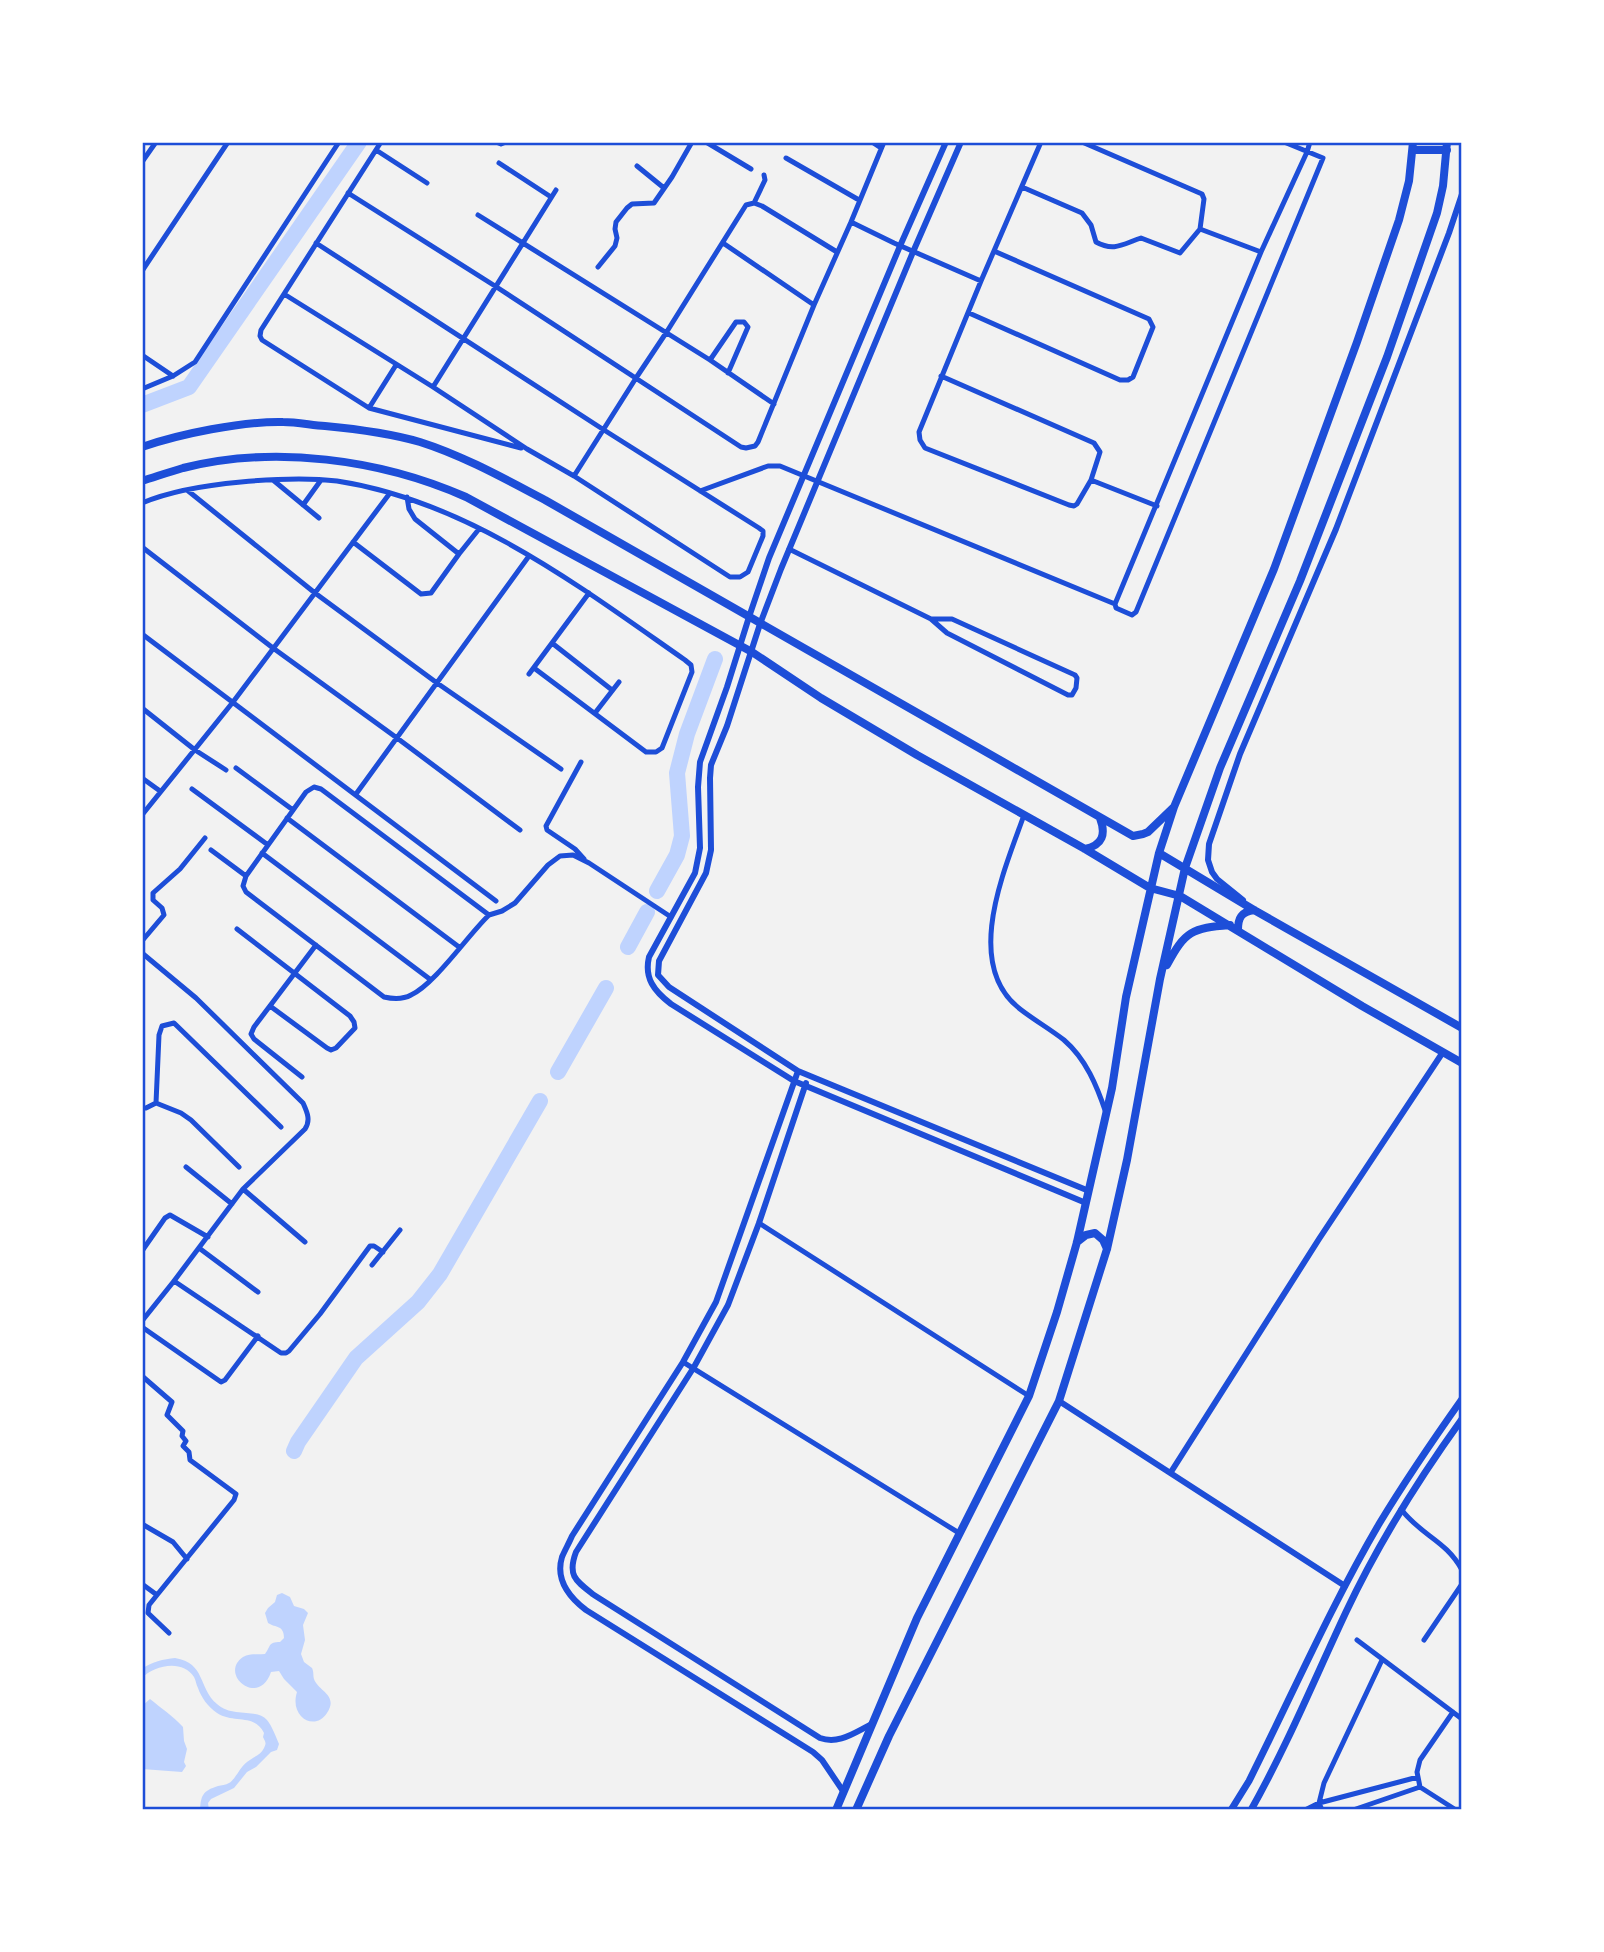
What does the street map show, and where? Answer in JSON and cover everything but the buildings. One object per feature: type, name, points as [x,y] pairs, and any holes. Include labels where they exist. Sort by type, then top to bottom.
[{"type":"main road","points":[[836,1810],[917,1618],[1029,1396],[1077,1242],[1106,1115],[1126,997],[1150,888],[1174,807],[1274,569],[1348,367],[1399,220],[1409,181],[1413,146],[1447,146],[1437,213],[1387,357],[1300,581],[1220,768],[1185,868],[1160,979],[1127,1160],[1107,1249],[1059,1401],[906,1703],[856,1810]]},
{"type":"main road","points":[[142,447],[203,432],[283,422],[366,431],[420,442],[475,463],[545,500],[1133,836],[1148,832],[1174,807]]},
{"type":"main road","points":[[142,481],[184,468],[234,460],[282,457],[364,465],[439,485],[466,497],[752,652],[917,755],[1086,849],[1150,888],[1180,896],[1351,1000],[1462,1063]]},
{"type":"main road","points":[[1086,849],[1094,847],[1103,837],[1104,828],[1100,818]]},
{"type":"main road","points":[[1159,853],[1462,1028]]},
{"type":"main road","points":[[1238,930],[1241,915],[1246,911],[1257,912]]},
{"type":"main road","points":[[1160,979],[1176,948],[1191,932],[1204,927],[1230,925]]},
{"type":"main road","points":[[1077,1242],[1086,1235],[1095,1233],[1103,1240],[1107,1249]]},
{"type":"main road","points":[[1231,1810],[1249,1781],[1345,1586],[1379,1524],[1462,1399]]},
{"type":"main road","points":[[1251,1810],[1271,1775],[1346,1611],[1401,1509],[1462,1419]]},
{"type":"main road","points":[[1421,1458],[1430,1464]]},
{"type":"main road","points":[[1292,1695],[1305,1702]]},
{"type":"street","points":[[142,162],[156,142]]},
{"type":"street","points":[[142,271],[228,142]]},
{"type":"street","points":[[142,390],[173,376],[195,362],[339,142]]},
{"type":"street","points":[[381,142],[261,330],[260,336],[262,340],[369,408],[527,449]]},
{"type":"street","points":[[496,142],[506,142]]},
{"type":"street","points":[[598,267],[615,246],[618,238],[616,222],[632,204],[654,203],[692,142]]},
{"type":"street","points":[[706,142],[751,169]]},
{"type":"street","points":[[348,193],[746,448],[755,446],[851,222],[882,145],[872,142]]},
{"type":"street","points":[[946,142],[769,558],[700,762],[698,787],[701,848],[695,873],[649,957],[648,976],[655,989],[671,1004],[794,1081],[1086,1203]]},
{"type":"street","points":[[961,142],[789,549],[760,624],[727,726],[711,765],[710,860],[706,873],[659,961],[659,975],[669,987],[798,1071],[1089,1191]]},
{"type":"street","points":[[941,376],[1094,443],[1100,452],[1091,480],[1077,504],[1073,506],[925,447],[919,432],[941,376],[1041,142]]},
{"type":"street","points":[[1022,187],[1082,213],[1091,225],[1096,243],[1105,247],[1115,248],[1141,238],[1177,254],[1181,252],[1200,229],[1204,198],[1202,194],[1082,142]]},
{"type":"street","points":[[700,491],[768,466],[780,466],[1132,615],[1136,612],[1323,158],[1284,142]]},
{"type":"street","points":[[1115,606],[1261,252],[1310,142]]},
{"type":"street","points":[[376,150],[427,183]]},
{"type":"street","points":[[786,158],[859,200]]},
{"type":"street","points":[[499,163],[551,197]]},
{"type":"street","points":[[637,166],[664,188]]},
{"type":"street","points":[[754,203],[765,179],[764,175]]},
{"type":"street","points":[[433,387],[556,190]]},
{"type":"street","points":[[1257,912],[1217,879],[1210,866],[1209,844],[1240,754],[1336,529],[1462,194]]},
{"type":"street","points":[[573,476],[746,205],[754,203],[762,206],[837,252]]},
{"type":"street","points":[[478,215],[710,360],[774,404]]},
{"type":"street","points":[[851,222],[981,281]]},
{"type":"street","points":[[1200,229],[1261,252]]},
{"type":"street","points":[[284,294],[730,577],[740,577],[748,572],[763,531],[316,243]]},
{"type":"street","points":[[723,243],[814,305]]},
{"type":"street","points":[[969,313],[1120,380],[1133,377],[1153,327],[1149,319],[994,251]]},
{"type":"street","points":[[710,360],[736,322],[744,321],[748,327],[728,373]]},
{"type":"street","points":[[142,355],[173,376]]},
{"type":"street","points":[[369,408],[396,365]]},
{"type":"street","points":[[272,479],[319,518]]},
{"type":"street","points":[[142,503],[208,485],[272,479],[336,481],[407,497],[479,529],[529,556],[589,593],[685,660],[691,665],[692,672],[662,748],[656,752],[646,752],[534,668]]},
{"type":"street","points":[[303,505],[321,480]]},
{"type":"street","points":[[1091,480],[1157,506]]},
{"type":"street","points":[[187,490],[315,593],[437,684],[561,769]]},
{"type":"street","points":[[142,815],[233,702],[390,493]]},
{"type":"street","points":[[407,497],[409,509],[415,519],[459,554]]},
{"type":"street","points":[[353,542],[421,594],[432,593],[479,529]]},
{"type":"street","points":[[142,547],[273,648],[520,830]]},
{"type":"street","points":[[789,549],[931,619],[947,633],[1068,695],[1072,695],[1076,688],[1075,675],[952,619],[931,619]]},
{"type":"street","points":[[356,794],[529,556]]},
{"type":"street","points":[[529,674],[589,593]]},
{"type":"street","points":[[142,634],[496,901]]},
{"type":"street","points":[[552,643],[612,690]]},
{"type":"street","points":[[595,713],[619,682]]},
{"type":"street","points":[[142,708],[195,750],[226,770]]},
{"type":"street","points":[[581,762],[546,826],[547,830],[575,849],[589,863]]},
{"type":"street","points":[[236,768],[293,810]]},
{"type":"street","points":[[142,778],[160,791]]},
{"type":"street","points":[[489,915],[321,789],[314,787],[306,792],[262,853],[246,876],[243,886],[246,892],[384,997],[397,999],[412,995],[431,980],[489,915],[516,903],[548,865],[560,856],[573,855],[589,863],[671,917]]},
{"type":"street","points":[[192,789],[268,845]]},
{"type":"street","points":[[1024,815],[1000,883],[991,925],[994,968],[1006,994],[1017,1007],[1065,1041],[1080,1057],[1092,1077],[1106,1115]]},
{"type":"street","points":[[288,818],[459,947]]},
{"type":"street","points":[[142,941],[164,915],[162,908],[153,900],[153,893],[180,869],[205,838]]},
{"type":"street","points":[[211,850],[246,876]]},
{"type":"street","points":[[262,853],[431,980]]},
{"type":"street","points":[[681,900],[689,905]]},
{"type":"street","points":[[237,929],[350,1016],[355,1028],[331,1050],[270,1006]]},
{"type":"street","points":[[302,1077],[251,1034],[316,945]]},
{"type":"street","points":[[142,953],[196,998],[303,1103],[309,1116],[305,1129],[243,1189],[142,1321]]},
{"type":"street","points":[[156,1102],[159,1035],[162,1026],[174,1023],[281,1127]]},
{"type":"street","points":[[1171,1472],[1319,1239],[1443,1052]]},
{"type":"street","points":[[798,1071],[716,1302],[683,1362],[572,1536],[562,1558],[562,1578],[571,1598],[586,1610],[813,1752],[843,1791]]},
{"type":"street","points":[[809,1075],[760,1223],[728,1305],[694,1367],[576,1552],[572,1567],[574,1578],[594,1595],[820,1738],[834,1741],[872,1724]]},
{"type":"street","points":[[142,1108],[156,1102]]},
{"type":"street","points":[[156,1102],[191,1120],[239,1167]]},
{"type":"street","points":[[954,1148],[959,1137]]},
{"type":"street","points":[[186,1167],[232,1204]]},
{"type":"street","points":[[243,1189],[305,1242]]},
{"type":"street","points":[[142,1251],[165,1218],[170,1215],[208,1237]]},
{"type":"street","points":[[760,1223],[1029,1396]]},
{"type":"street","points":[[372,1265],[400,1230]]},
{"type":"street","points":[[174,1281],[281,1353],[286,1353],[320,1314],[370,1246],[383,1252]]},
{"type":"street","points":[[199,1248],[258,1292]]},
{"type":"street","points":[[142,1327],[221,1382],[258,1336]]},
{"type":"street","points":[[683,1362],[959,1533]]},
{"type":"street","points":[[142,1376],[172,1402],[167,1415],[183,1431],[182,1436],[186,1441],[183,1446],[190,1453],[190,1460],[236,1494],[234,1500],[149,1605],[148,1613],[169,1633]]},
{"type":"street","points":[[1059,1401],[1345,1586]]},
{"type":"street","points":[[1401,1509],[1409,1520],[1449,1550],[1462,1570]]},
{"type":"street","points":[[142,1524],[173,1542],[187,1559]]},
{"type":"street","points":[[564,1587],[574,1578]]},
{"type":"street","points":[[142,1584],[157,1595]]},
{"type":"street","points":[[1424,1640],[1462,1584]]},
{"type":"street","points":[[1357,1640],[1462,1719]]},
{"type":"street","points":[[1322,1810],[1319,1803],[1331,1766],[1382,1660]]},
{"type":"street","points":[[1453,1712],[1423,1754],[1417,1768],[1420,1787],[1456,1810]]},
{"type":"street","points":[[813,1752],[820,1738]]},
{"type":"street","points":[[1305,1810],[1319,1803],[1418,1777]]},
{"type":"street","points":[[1353,1810],[1420,1787]]},
{"type":"water","points":[[282,1593],[290,1597],[294,1606],[308,1613],[303,1625],[305,1640],[301,1654],[304,1662],[312,1668],[316,1683],[331,1702],[327,1713],[316,1721],[304,1719],[300,1715],[296,1701],[297,1692],[279,1671],[271,1672],[258,1687],[250,1688],[238,1679],[235,1672],[243,1657],[265,1654],[272,1644],[284,1638],[281,1629],[268,1623],[265,1613],[275,1602],[277,1595]]},
{"type":"water","points":[[175,1658],[192,1665],[217,1704],[230,1711],[257,1714],[267,1720],[279,1744],[277,1750],[247,1772],[234,1788],[211,1799],[208,1803],[209,1810],[200,1810],[203,1795],[231,1781],[244,1764],[261,1752],[265,1744],[264,1733],[255,1723],[223,1716],[214,1711],[203,1698],[194,1677],[183,1668],[161,1667],[142,1678],[142,1669],[158,1661]]},
{"type":"water","points":[[150,1699],[183,1727],[187,1749],[184,1762],[186,1766],[182,1772],[142,1769],[142,1706]]},
{"type":"waterway","points":[[142,405],[189,387],[359,142]]},
{"type":"waterway","points":[[657,891],[677,855],[682,836],[677,773],[687,734],[715,659]]},
{"type":"waterway","points":[[628,947],[647,912]]},
{"type":"waterway","points":[[558,1072],[606,988]]},
{"type":"waterway","points":[[294,1451],[356,1358],[418,1302],[440,1274],[540,1101]]}]
